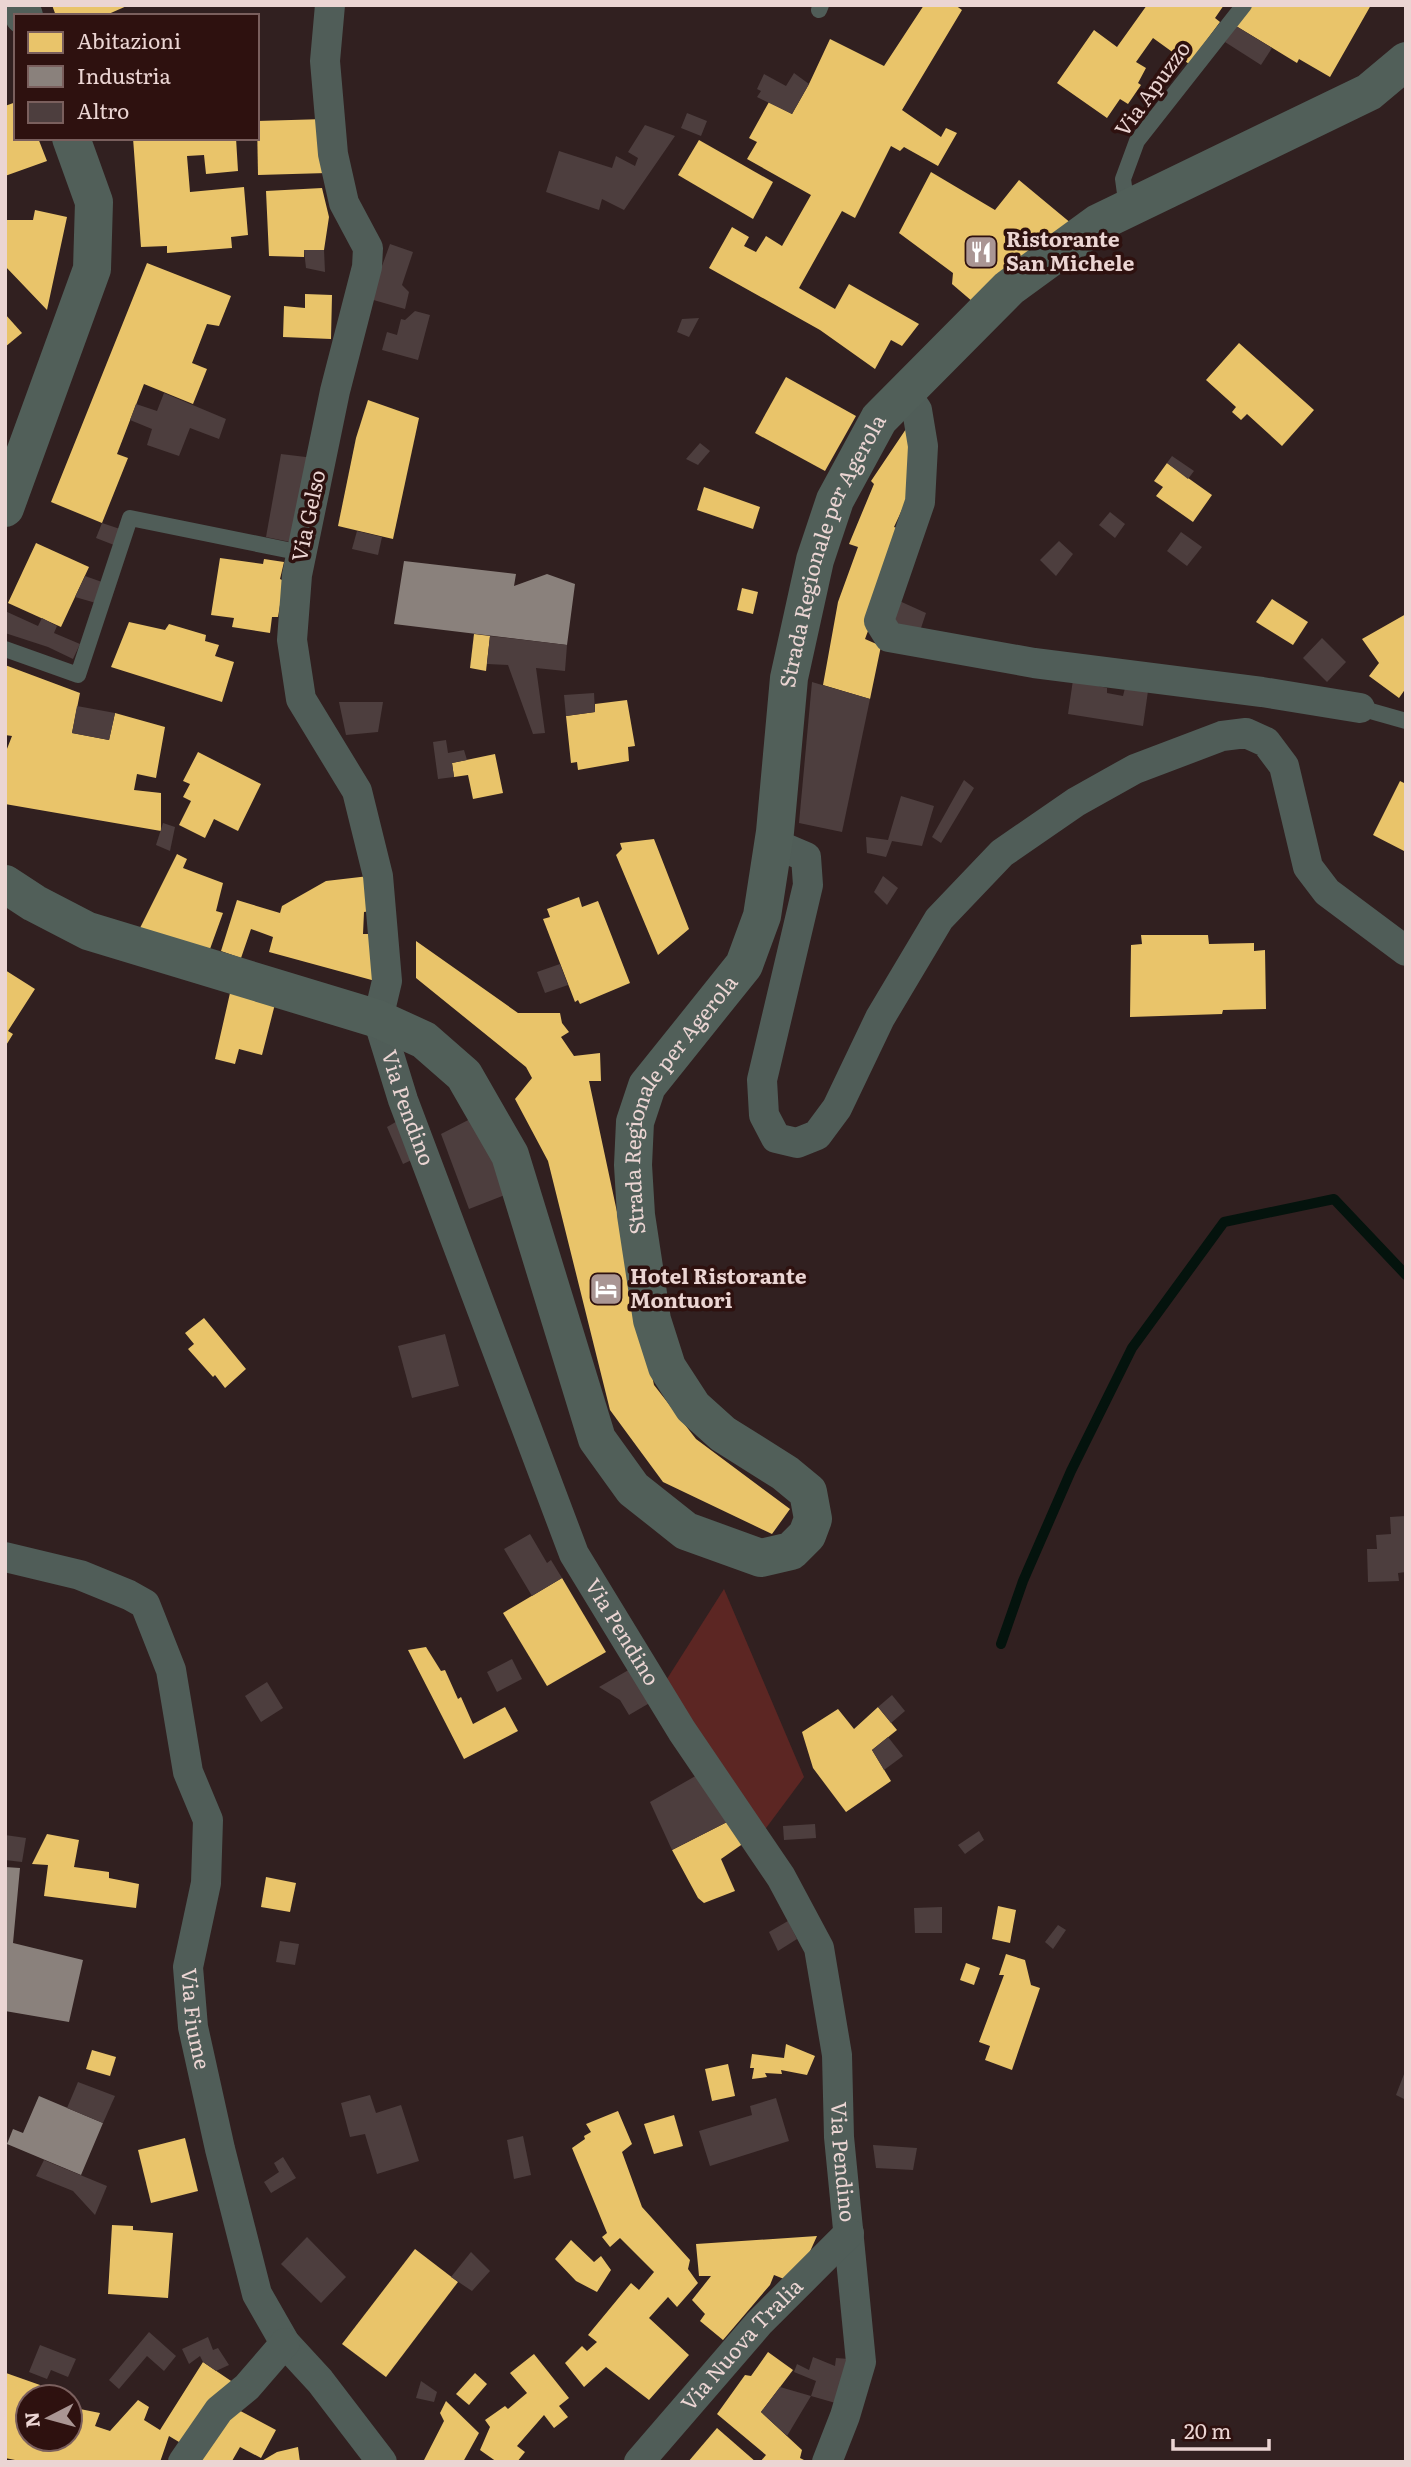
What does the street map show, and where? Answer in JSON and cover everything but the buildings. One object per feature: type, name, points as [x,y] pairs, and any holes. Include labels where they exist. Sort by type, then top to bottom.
[{"type":"main road","name":"Strada Regionale per Agerola","points":[[5,884],[34,903],[88,931],[378,1019],[424,1040],[464,1075],[510,1155],[597,1439],[633,1489],[686,1531],[761,1558],[791,1551],[807,1535],[813,1519],[808,1492],[785,1473],[723,1434],[693,1407],[667,1367],[652,1320],[636,1214],[633,1165],[635,1122],[647,1086],[744,965],[762,916],[773,843],[789,678],[815,561],[835,500],[879,419],[1009,288],[1098,223],[1369,92],[1406,61]]},
{"type":"main road","points":[[5,508],[92,269],[94,202],[72,140]]},
{"type":"street","name":"Via Gelso","points":[[330,5],[325,61],[333,154],[344,203],[369,248],[367,267],[335,391],[297,575],[292,640],[301,699],[357,791],[378,876],[387,981],[378,1019]]},
{"type":"street","points":[[905,392],[917,410],[923,446],[923,471],[920,502],[879,621],[889,637],[1034,663],[1262,692],[1360,708]]},
{"type":"street","points":[[773,843],[807,857],[808,885],[762,1080],[764,1115],[776,1138],[797,1143],[817,1135],[837,1108],[880,1018],[939,919],[1003,853],[1076,802],[1135,769],[1222,736],[1246,733],[1266,742],[1284,766],[1308,867],[1327,892],[1406,951]]},
{"type":"street","name":"Via Pendino","points":[[378,1019],[403,1100],[574,1554],[682,1731],[781,1877],[819,1948],[837,2055],[839,2137],[861,2362],[845,2416],[827,2462]]},
{"type":"street","name":"Via Fiume","points":[[5,1557],[80,1574],[145,1604],[171,1670],[188,1772],[208,1820],[206,1883],[188,1967],[193,2027],[220,2150],[257,2294],[285,2343],[320,2381],[382,2462]]},
{"type":"street","name":"Via Nuova Tralia","points":[[639,2462],[759,2323],[849,2233]]},
{"type":"street","points":[[183,2462],[219,2410],[247,2387],[285,2343]]},
{"type":"lane","name":"Via Apuzzo","points":[[1127,208],[1123,179],[1137,141],[1244,5]]},
{"type":"lane","points":[[5,649],[78,675],[130,518],[302,553]]},
{"type":"lane","points":[[1360,708],[1406,721]]},
{"type":"shaded area","points":[[724,1589],[804,1777],[749,1851],[653,1701]]},
{"type":"waterway","points":[[1001,1644],[1023,1581],[1071,1471],[1132,1348],[1224,1222],[1334,1199],[1406,1275]]},
{"type":"place","name":"Ristorante San Michele","points":[[981,252]]},
{"type":"place","name":"Hotel Ristorante Montuori","points":[[606,1289]]}]
